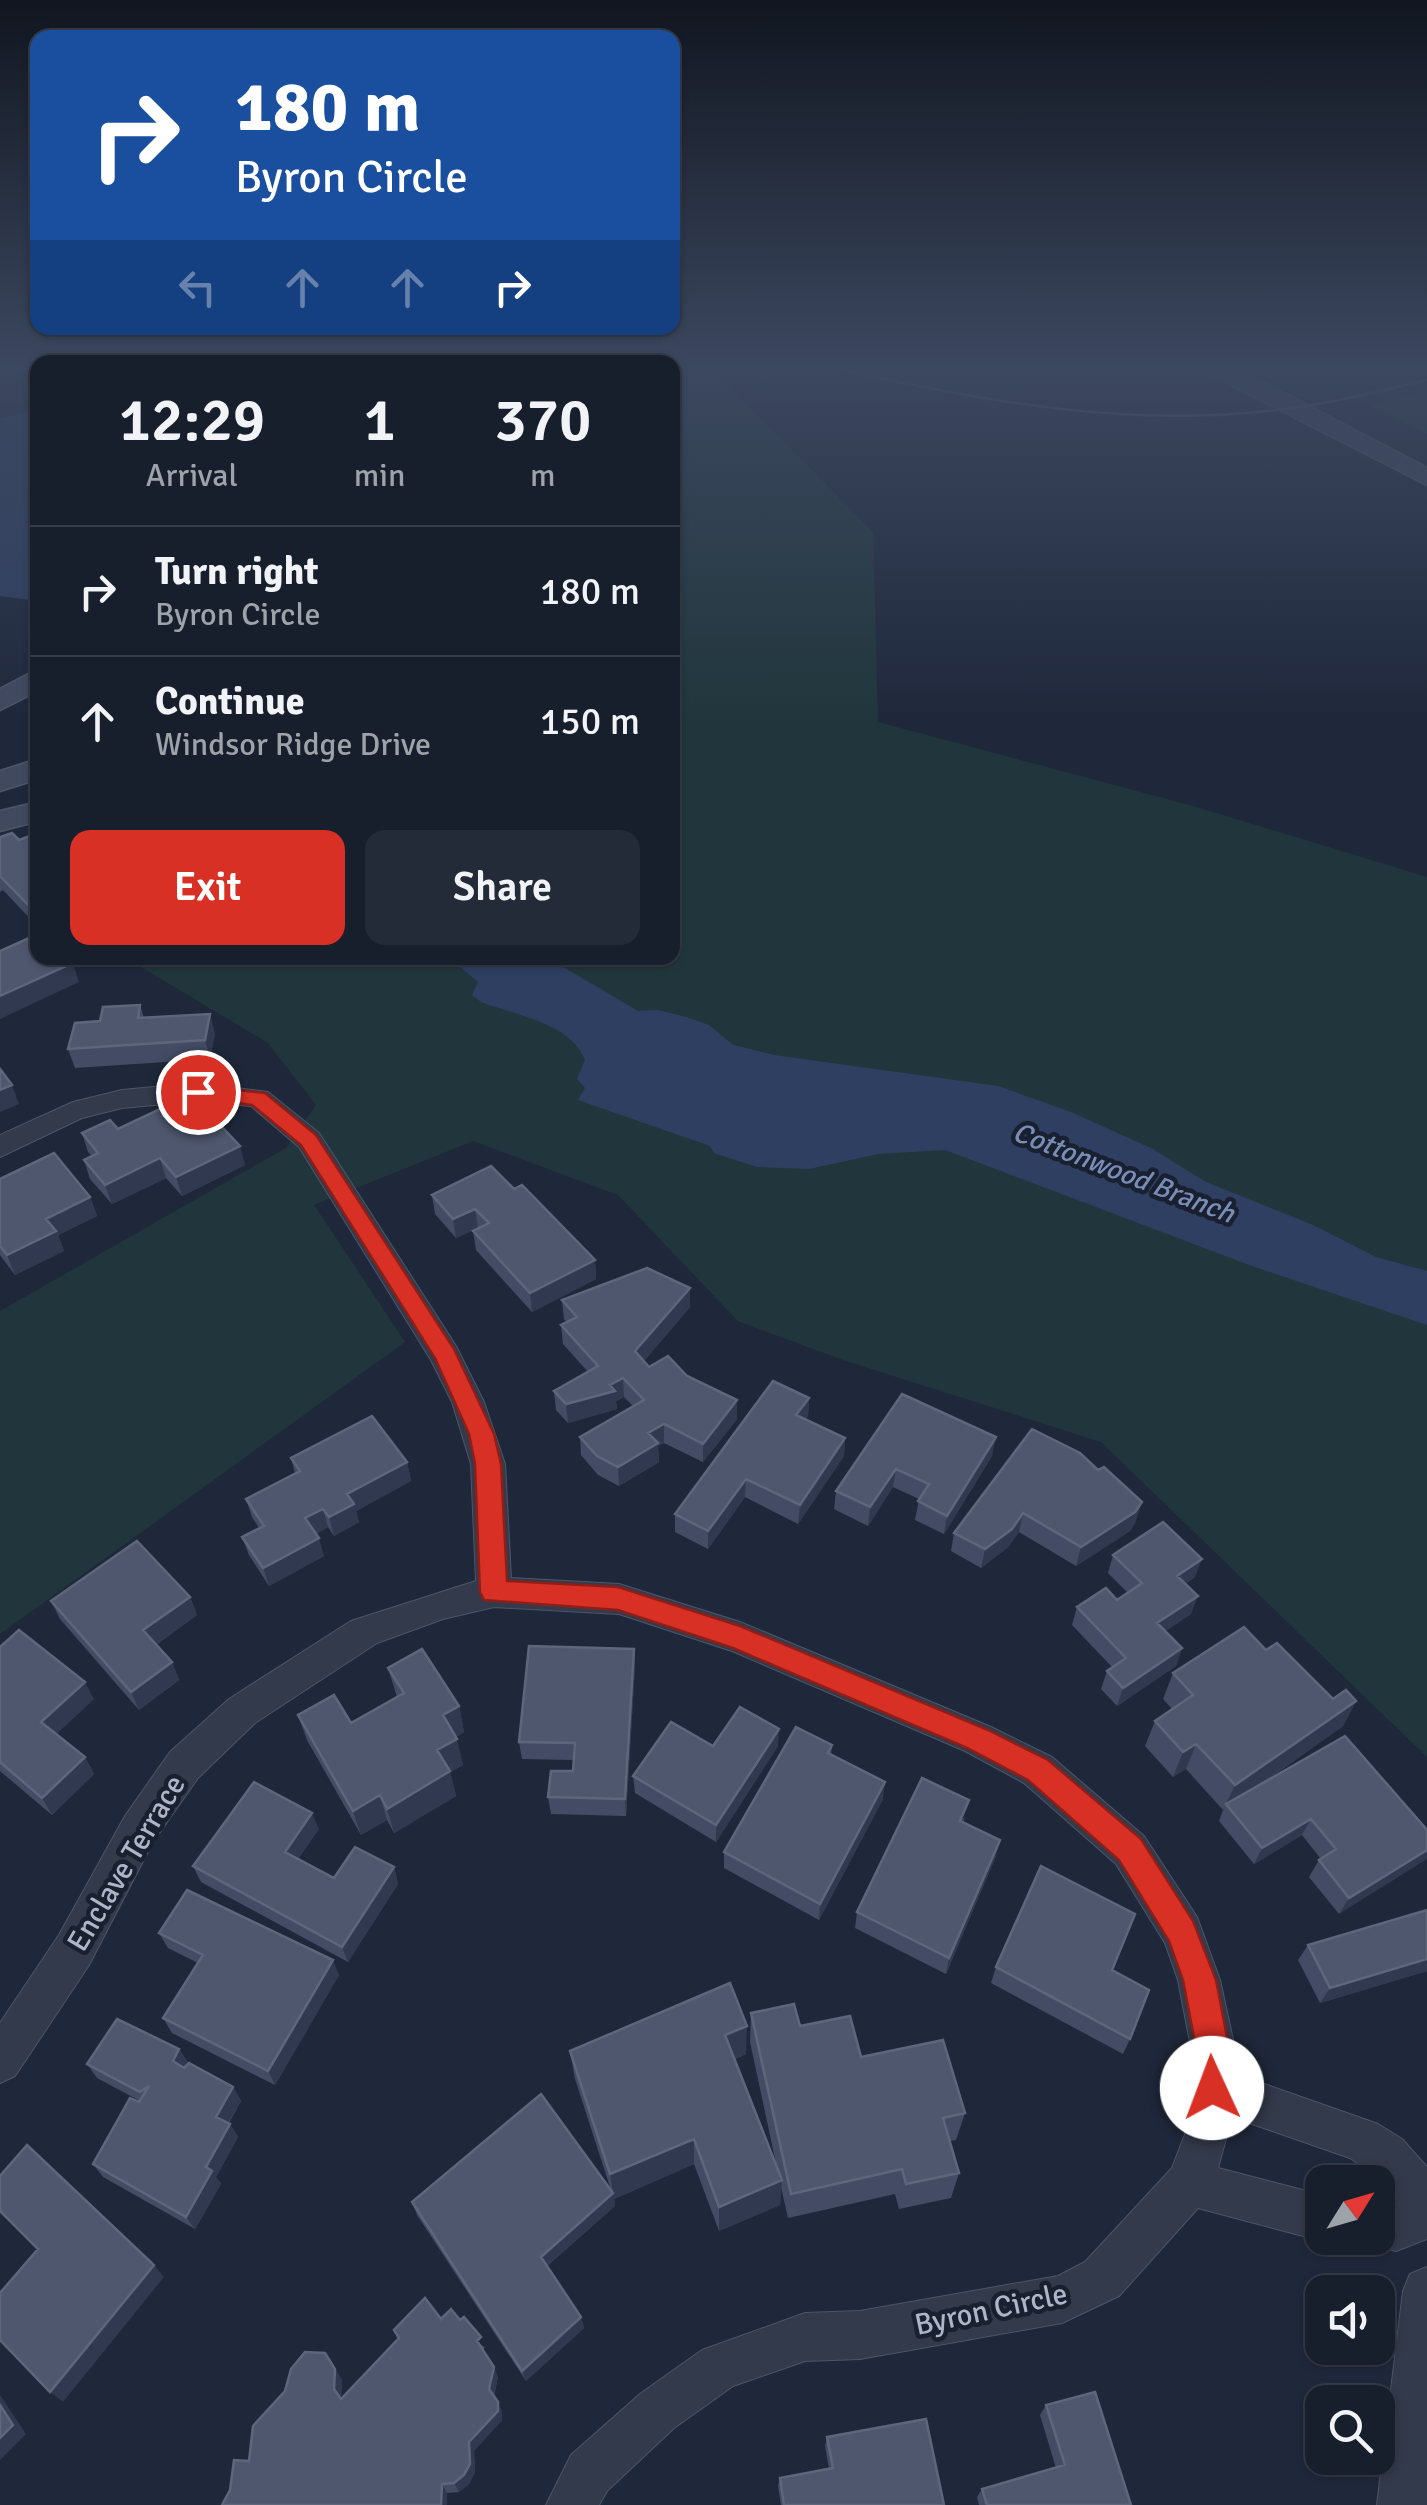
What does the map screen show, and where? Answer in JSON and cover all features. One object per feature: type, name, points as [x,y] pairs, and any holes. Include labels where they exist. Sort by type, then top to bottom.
[{"type":"main road","points":[[0,702],[30,683]]},
{"type":"main road","points":[[0,760],[30,749]]},
{"type":"main road","points":[[0,782],[30,771]]},
{"type":"main road","points":[[0,822],[30,813]]},
{"type":"street","points":[[0,1147],[73,1111],[122,1099],[198,1092],[258,1098],[309,1140],[445,1356],[468,1402],[488,1464],[494,1592]]},
{"type":"street","name":"Enclave Terrace","points":[[0,2061],[74,1950],[139,1829],[184,1765],[242,1711],[364,1632],[442,1604],[494,1592]]},
{"type":"street","name":"Byron Circle","points":[[494,1592],[618,1599],[740,1638],[978,1739],[1038,1770],[1130,1850],[1182,1932],[1200,1980],[1215,2058],[1209,2129],[1190,2183],[1102,2279],[1062,2299],[860,2335],[804,2337],[719,2367],[657,2410],[589,2473],[572,2505]]},
{"type":"street","points":[[1212,2088],[1362,2140],[1386,2155],[1427,2202]]},
{"type":"street","points":[[1190,2183],[1305,2213]]},
{"type":"street","points":[[1395,2228],[1427,2216]]},
{"type":"street","points":[[1404,2505],[1427,2291]]},
{"type":"green space","points":[[680,488],[829,488],[873,532],[878,722],[1193,806],[1427,877],[1427,1757],[1101,1442],[843,1360],[738,1321],[618,1195],[473,1141],[314,1205],[405,1342],[0,1634],[0,1311],[286,1148],[316,1105],[268,1043],[138,965],[680,965]]},
{"type":"water","points":[[0,488],[30,488],[30,600],[0,596]]},
{"type":"water","name":"Cottonwood Branch","points":[[560,965],[638,1011],[658,1010],[709,1025],[733,1045],[774,1055],[998,1086],[1071,1112],[1151,1148],[1206,1182],[1313,1225],[1376,1257],[1427,1271],[1427,1325],[1252,1266],[945,1150],[878,1154],[809,1169],[757,1167],[714,1153],[710,1146],[578,1100],[585,1088],[577,1079],[585,1060],[568,1037],[540,1022],[481,1002],[472,995],[478,982],[460,967],[442,966]]},
{"type":"building","points":[[12,833],[19,840],[30,836],[30,907],[0,876],[0,837]]},
{"type":"building","points":[[29,938],[30,965],[69,965],[0,996],[0,951]]},
{"type":"building","points":[[140,1005],[138,1018],[210,1014],[205,1040],[68,1049],[75,1023],[100,1021],[103,1007]]},
{"type":"building","points":[[0,1069],[12,1085],[0,1090]]},
{"type":"building","points":[[162,1108],[176,1124],[206,1110],[240,1146],[176,1177],[160,1158],[105,1185],[84,1160],[98,1153],[82,1133],[110,1120],[118,1129]]},
{"type":"building","points":[[54,1153],[90,1197],[46,1219],[56,1231],[7,1255],[0,1246],[0,1179]]},
{"type":"building","points":[[491,1166],[514,1189],[522,1185],[595,1260],[530,1293],[473,1231],[489,1223],[475,1209],[453,1219],[432,1195]]},
{"type":"building","points":[[647,1268],[690,1288],[635,1351],[649,1367],[668,1356],[687,1376],[737,1400],[703,1444],[664,1424],[648,1433],[658,1443],[618,1467],[597,1456],[580,1437],[644,1400],[623,1378],[610,1385],[615,1391],[566,1404],[554,1391],[598,1366],[561,1325],[577,1317],[562,1300]]},
{"type":"building","points":[[773,1381],[809,1398],[796,1415],[845,1438],[800,1505],[746,1479],[708,1531],[675,1514]]},
{"type":"building","points":[[902,1394],[996,1437],[947,1516],[918,1501],[929,1484],[896,1469],[870,1507],[836,1491]]},
{"type":"building","points":[[372,1416],[407,1462],[347,1494],[354,1504],[329,1517],[323,1509],[305,1518],[319,1538],[263,1568],[242,1537],[264,1526],[246,1499],[300,1471],[291,1458]]},
{"type":"building","points":[[1032,1429],[1080,1453],[1098,1470],[1104,1467],[1142,1502],[1135,1512],[1081,1547],[1023,1513],[1012,1529],[985,1549],[954,1533]]},
{"type":"building","points":[[1163,1522],[1202,1559],[1177,1576],[1198,1596],[1157,1623],[1182,1648],[1123,1688],[1107,1671],[1126,1658],[1077,1607],[1106,1588],[1117,1600],[1142,1583],[1113,1555]]},
{"type":"building","points":[[137,1541],[190,1597],[143,1630],[172,1662],[131,1692],[51,1601]]},
{"type":"building","points":[[1244,1627],[1266,1650],[1277,1643],[1333,1699],[1346,1690],[1356,1701],[1235,1785],[1196,1744],[1183,1752],[1155,1721],[1193,1695],[1173,1673]]},
{"type":"building","points":[[19,1630],[85,1682],[41,1722],[85,1757],[42,1798],[0,1762],[0,1647]]},
{"type":"building","points":[[529,1646],[634,1649],[625,1799],[548,1797],[551,1771],[573,1771],[575,1743],[519,1742]]},
{"type":"building","points":[[422,1649],[459,1706],[443,1715],[457,1739],[437,1750],[450,1771],[387,1809],[380,1795],[353,1811],[298,1715],[334,1695],[351,1723],[404,1693],[388,1668]]},
{"type":"building","points":[[740,1707],[779,1729],[716,1825],[633,1776],[671,1722],[713,1746]]},
{"type":"building","points":[[796,1727],[832,1745],[828,1753],[885,1782],[820,1904],[724,1852]]},
{"type":"building","points":[[1345,1736],[1427,1830],[1427,1850],[1349,1898],[1319,1860],[1336,1849],[1311,1819],[1262,1848],[1226,1804]]},
{"type":"building","points":[[922,1778],[969,1800],[960,1821],[1000,1840],[949,1958],[857,1912]]},
{"type":"building","points":[[254,1782],[312,1813],[285,1852],[334,1878],[355,1847],[394,1867],[342,1947],[193,1866]]},
{"type":"building","points":[[1041,1866],[1135,1914],[1112,1970],[1149,1990],[1130,2039],[996,1967]]},
{"type":"building","points":[[187,1890],[333,1960],[268,2071],[163,2018],[203,1955],[159,1933]]},
{"type":"building","points":[[1427,1910],[1427,1959],[1330,1988],[1308,1945]]},
{"type":"building","points":[[730,1983],[747,2026],[725,2035],[782,2180],[719,2207],[694,2139],[610,2174],[570,2051]]},
{"type":"building","points":[[794,2004],[800,2026],[850,2016],[861,2057],[943,2040],[965,2113],[943,2118],[959,2173],[906,2184],[902,2169],[791,2194],[751,2013]]},
{"type":"building","points":[[117,2019],[179,2049],[173,2061],[184,2068],[189,2063],[233,2087],[216,2117],[230,2124],[206,2167],[212,2171],[186,2217],[93,2164],[130,2098],[139,2102],[149,2086],[140,2092],[87,2064]]},
{"type":"building","points":[[541,2094],[613,2193],[541,2257],[581,2317],[522,2371],[412,2202]]},
{"type":"building","points":[[27,2145],[154,2265],[50,2392],[0,2340],[0,2293],[38,2249],[0,2211],[0,2176]]},
{"type":"building","points":[[425,2298],[441,2319],[451,2309],[460,2320],[464,2317],[481,2337],[477,2341],[494,2367],[489,2389],[498,2402],[498,2411],[469,2442],[470,2464],[464,2475],[454,2483],[442,2484],[441,2505],[222,2505],[230,2490],[234,2460],[249,2461],[253,2426],[285,2391],[291,2369],[305,2352],[325,2353],[335,2369],[334,2389],[341,2399],[399,2338],[394,2330]]},
{"type":"building","points":[[1095,2392],[1131,2505],[987,2505],[982,2489],[1065,2465],[1046,2405]]},
{"type":"building","points":[[0,2405],[13,2425],[0,2438]]},
{"type":"building","points":[[926,2419],[944,2505],[784,2505],[780,2478],[833,2468],[827,2437]]},
{"type":"route","points":[[198,1092],[258,1098],[309,1140],[445,1356],[481,1434],[488,1464],[494,1592],[618,1599],[740,1638],[978,1739],[1038,1770],[1130,1850],[1182,1932],[1200,1980],[1215,2058],[1212,2088]]}]
